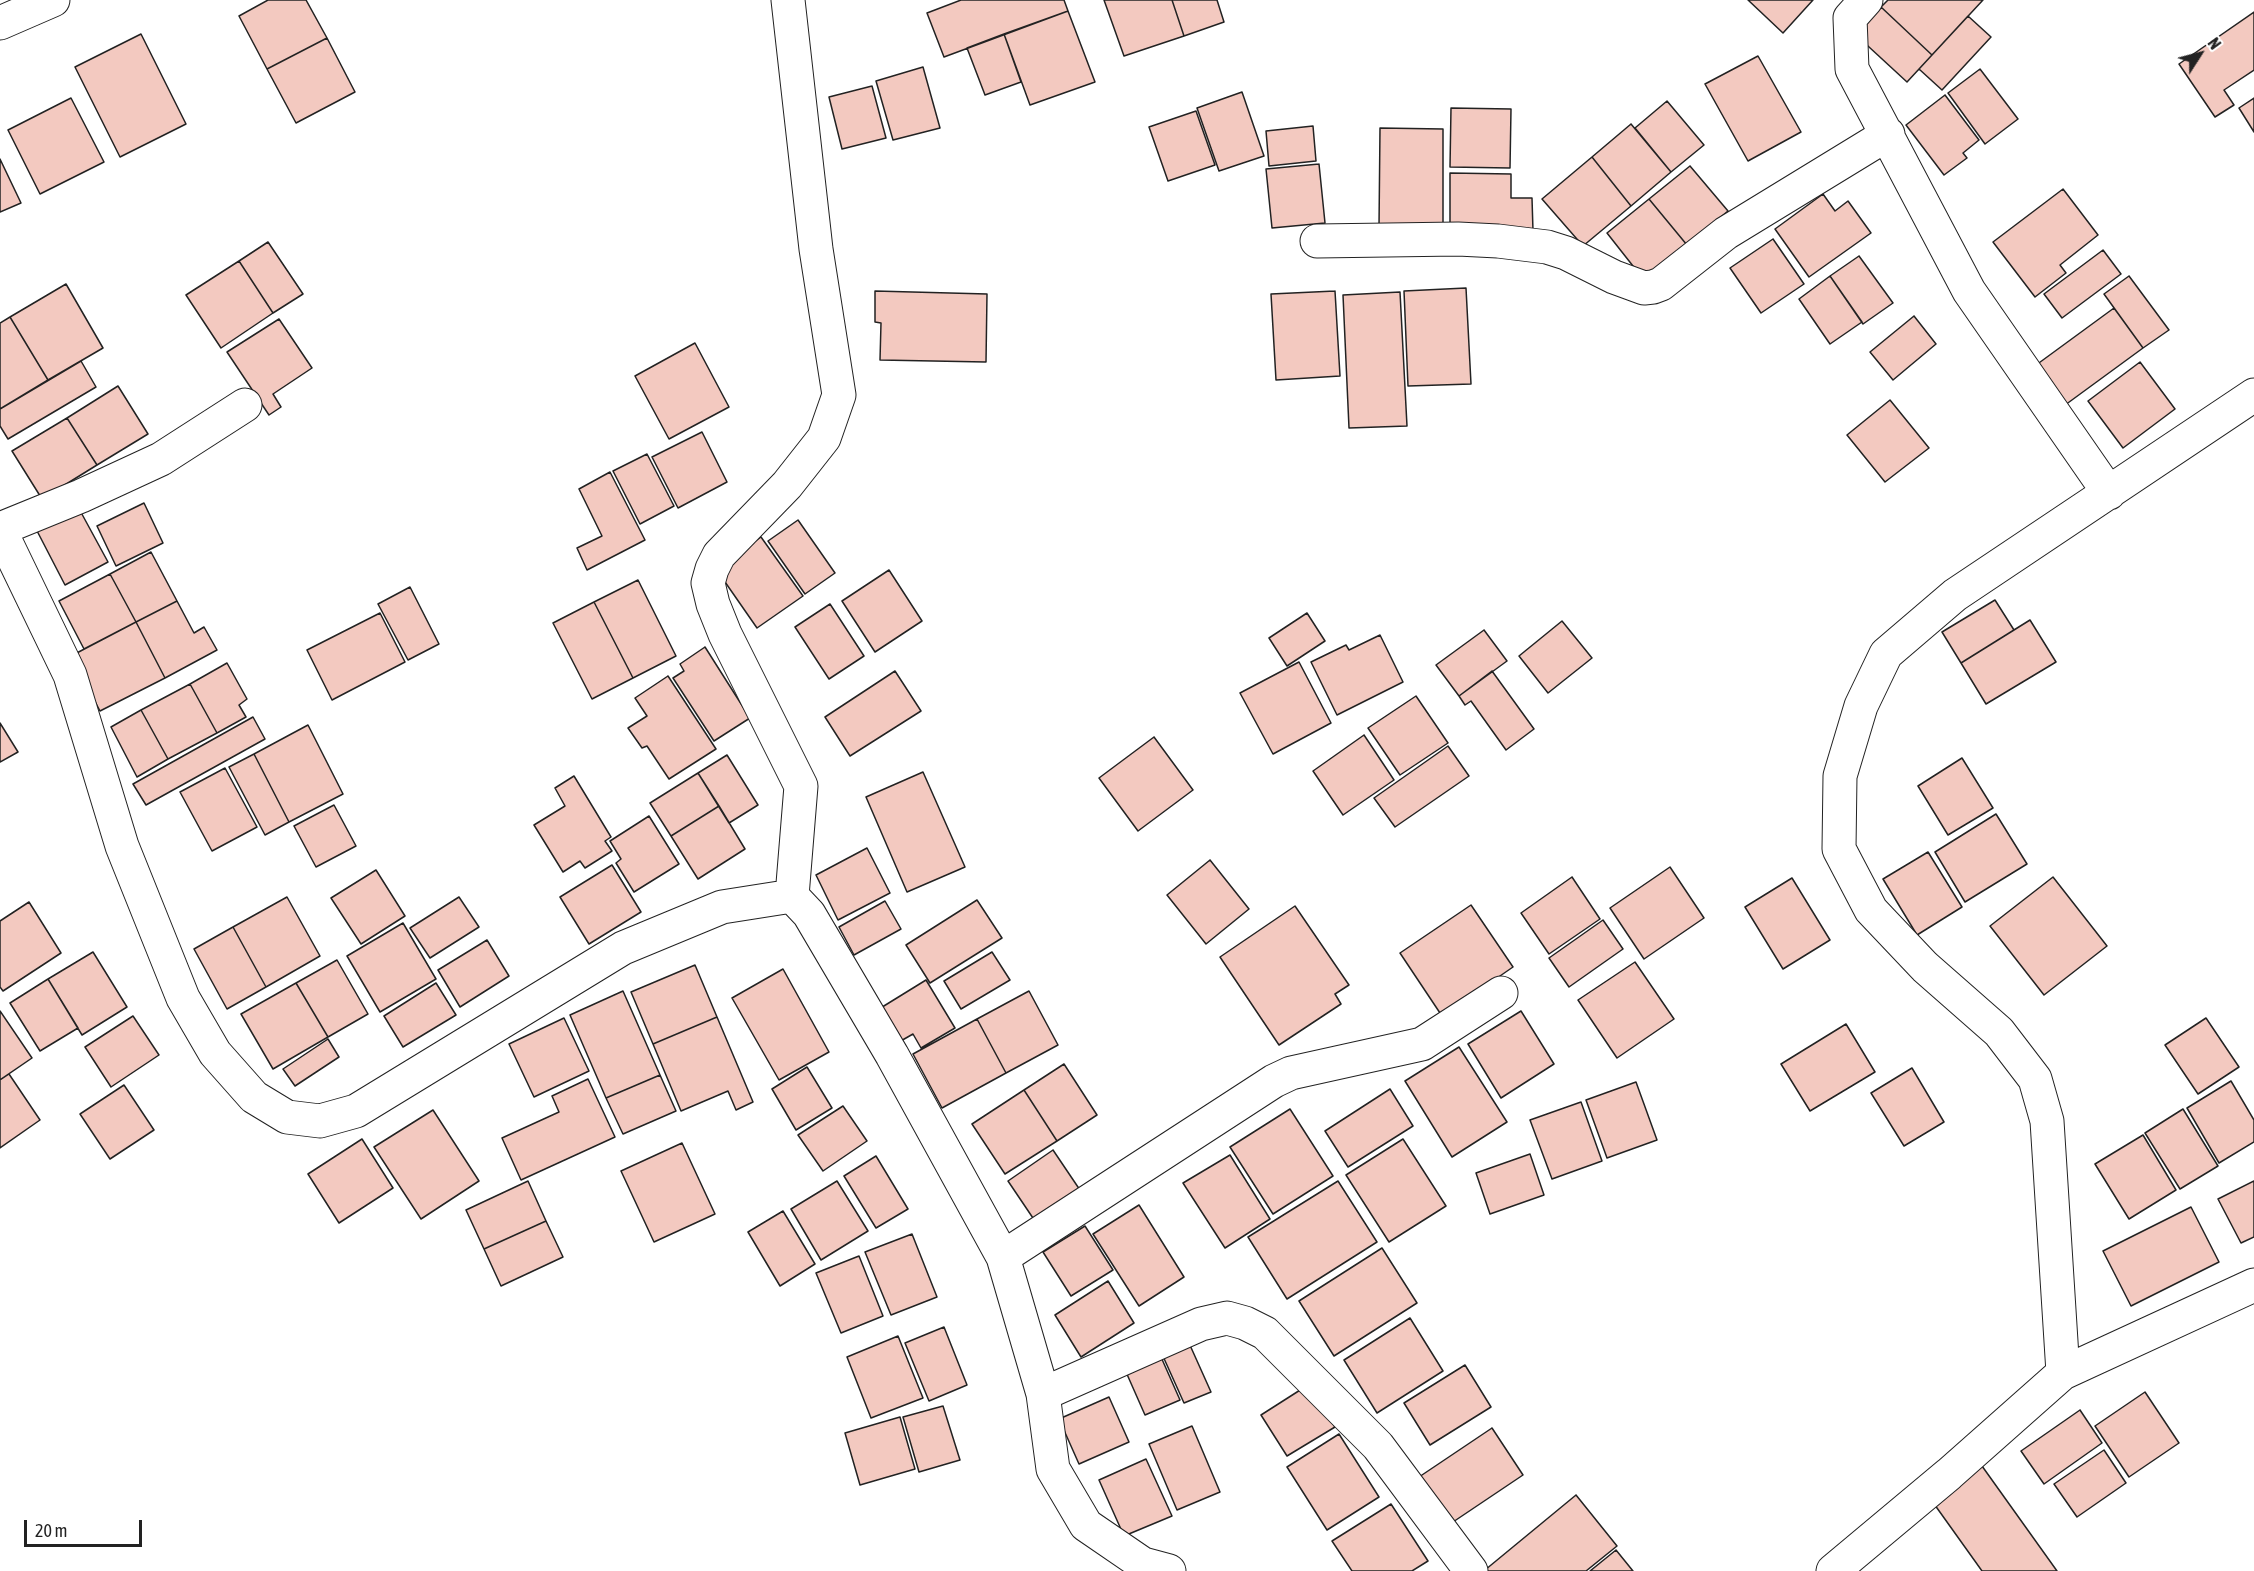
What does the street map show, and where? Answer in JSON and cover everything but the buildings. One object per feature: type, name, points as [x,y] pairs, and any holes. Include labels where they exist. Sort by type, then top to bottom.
[{"type":"street","points":[[0,23],[53,0]]},
{"type":"street","points":[[788,0],[816,249],[839,395],[824,438],[787,485],[719,555],[708,583],[713,604],[725,634],[801,786],[792,896],[809,914],[892,1055],[1003,1257],[1043,1394],[1053,1469],[1086,1525],[1143,1564],[1169,1571]]},
{"type":"street","points":[[1866,0],[1850,18],[1852,69],[1970,291],[2109,493]]},
{"type":"street","points":[[1317,241],[1458,239],[1538,246],[1566,253],[1614,278],[1644,288],[1653,287],[1661,284],[1726,233],[1888,134]]},
{"type":"street","points":[[2063,1373],[2047,1121],[2035,1079],[1998,1032],[1925,967],[1871,910],[1839,849],[1840,776],[1861,706],[1886,654],[1955,595],[2254,395]]},
{"type":"street","points":[[245,405],[161,459],[81,496],[0,529],[70,675],[122,846],[183,998],[215,1053],[254,1097],[287,1117],[320,1121],[356,1111],[623,948],[722,907],[792,896]]},
{"type":"street","points":[[1003,1257],[1274,1081],[1292,1073],[1422,1044],[1501,993]]},
{"type":"street","points":[[1833,1571],[1949,1474],[2063,1373],[2254,1285]]},
{"type":"street","points":[[1043,1394],[1201,1324],[1227,1318],[1245,1323],[1265,1333],[1378,1446],[1472,1571]]}]
